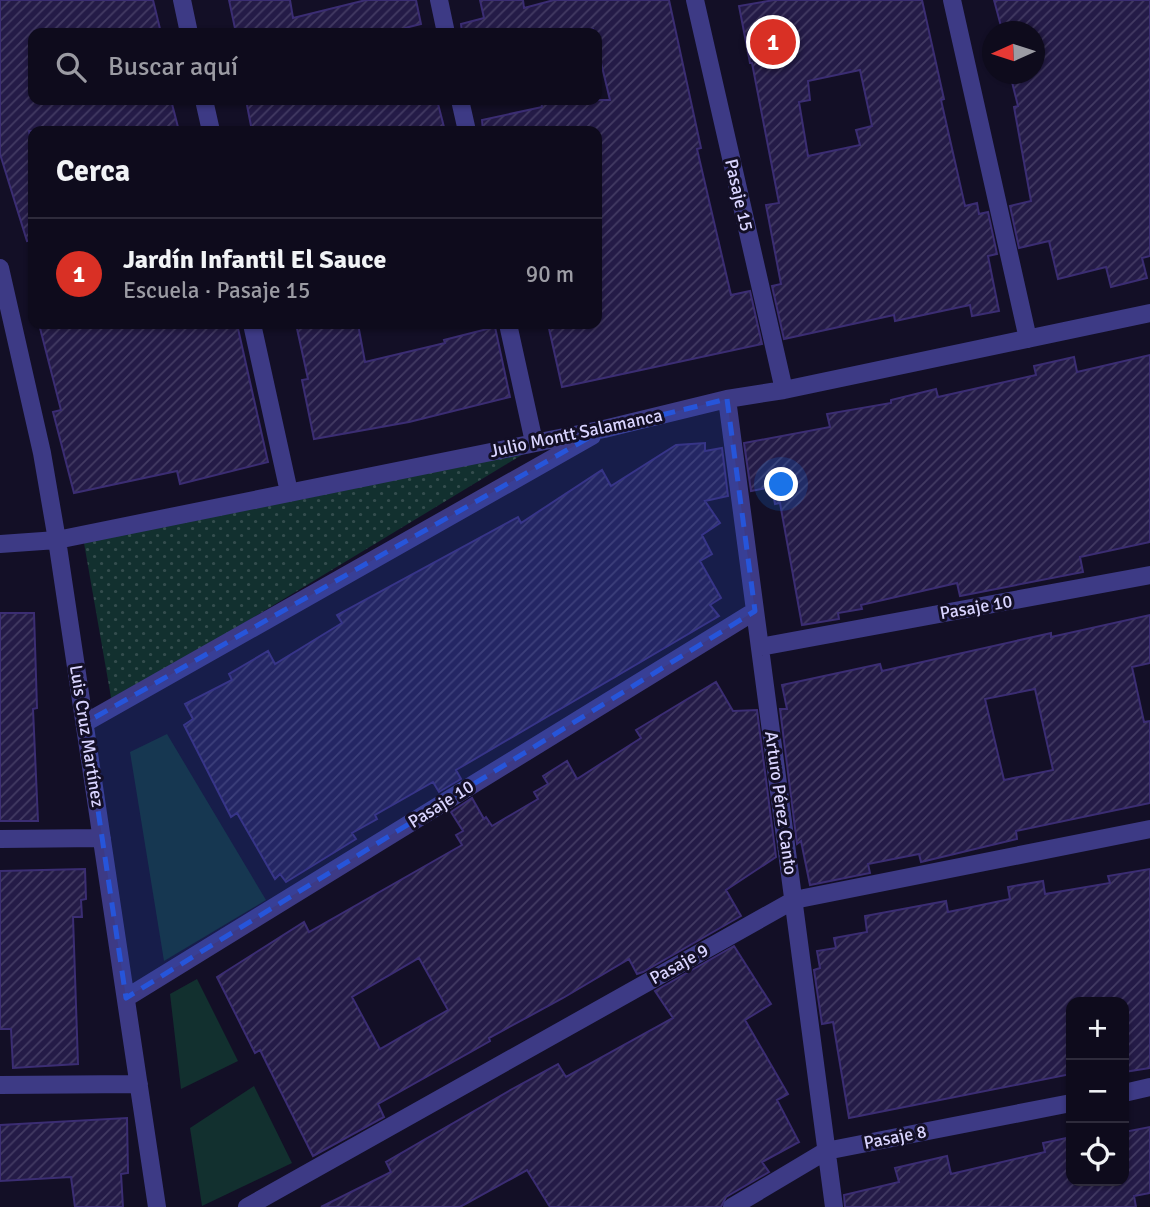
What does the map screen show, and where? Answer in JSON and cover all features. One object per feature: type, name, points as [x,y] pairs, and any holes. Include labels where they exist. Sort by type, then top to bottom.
[{"type":"street","points":[[182,0],[189,28]]},
{"type":"street","points":[[439,0],[445,28]]},
{"type":"street","name":"Pasaje 15","points":[[695,0],[784,390]]},
{"type":"street","points":[[952,0],[1028,339]]},
{"type":"street","points":[[205,105],[210,126]]},
{"type":"street","points":[[461,105],[466,126]]},
{"type":"street","name":"Luis Cruz Martínez","points":[[0,268],[42,453],[57,540],[157,1207]]},
{"type":"street","name":"Julio Montt Salamanca","points":[[0,544],[57,540],[604,429],[727,399],[784,390],[1150,313]]},
{"type":"street","points":[[253,329],[289,492]]},
{"type":"street","points":[[509,329],[534,442]]},
{"type":"street","name":"Arturo Pérez Canto","points":[[727,399],[834,1207]]},
{"type":"street","points":[[85,723],[604,429]]},
{"type":"street","name":"Pasaje 10","points":[[760,647],[1150,575]]},
{"type":"street","name":"Pasaje 10","points":[[126,998],[755,611]]},
{"type":"street","name":"Pasaje 9","points":[[247,1207],[794,900],[1150,829]]},
{"type":"street","points":[[0,839],[102,838]]},
{"type":"street","points":[[0,1086],[139,1084]]},
{"type":"street","points":[[1129,1092],[1150,1087]]},
{"type":"street","name":"Pasaje 8","points":[[732,1207],[827,1151],[1066,1104]]},
{"type":"highlighted area","points":[[727,399],[755,611],[126,998],[85,723],[604,429]]},
{"type":"green space","points":[[530,450],[112,703],[84,543]]},
{"type":"green space","points":[[167,734],[266,900],[164,961],[130,752]]},
{"type":"green space","points":[[197,979],[238,1061],[181,1089],[170,994]]},
{"type":"green space","points":[[254,1086],[292,1163],[202,1206],[190,1128]]},
{"type":"building","points":[[0,0],[153,0],[160,28],[28,28],[28,105],[172,105],[178,126],[28,126],[27,241],[0,154]]},
{"type":"building","points":[[229,0],[290,0],[293,18],[366,0],[416,0],[421,24],[405,28],[235,28]]},
{"type":"building","points":[[480,0],[523,0],[524,8],[554,0],[669,0],[701,148],[697,149],[731,295],[750,291],[762,344],[562,387],[549,329],[602,329],[602,126],[483,126],[482,120],[542,105],[602,105],[602,100],[610,100],[602,67],[602,28],[461,28],[461,24],[484,18]]},
{"type":"building","points":[[774,0],[922,0],[965,206],[977,203],[979,214],[988,212],[997,254],[988,256],[999,311],[972,316],[970,305],[895,321],[894,315],[784,339],[772,286],[781,284],[766,205],[779,203],[739,6]],"holes":[[[860,70],[872,126],[856,130],[860,145],[808,156],[799,102],[810,100],[808,81]]]},
{"type":"building","points":[[994,0],[1150,0],[1150,256],[1142,258],[1147,278],[1111,287],[1106,267],[1058,279],[1049,241],[1019,248],[1010,206],[1031,201],[1014,107],[1018,106],[1012,84],[1045,84],[1045,21],[1000,21]]},
{"type":"building","points":[[247,105],[438,105],[444,126],[251,126]]},
{"type":"building","points":[[40,329],[238,329],[268,462],[180,484],[177,471],[74,493],[53,412],[61,410]]},
{"type":"building","points":[[297,329],[359,329],[365,362],[495,329],[510,397],[409,422],[314,439],[302,380],[308,379]]},
{"type":"building","points":[[1150,355],[1150,542],[1080,557],[1083,572],[960,596],[957,583],[861,605],[862,609],[838,613],[839,619],[802,625],[780,503],[775,504],[772,487],[751,491],[744,443],[830,427],[827,414],[891,403],[891,400],[936,389],[938,397],[1036,375],[1034,366],[1074,357],[1077,372]]},
{"type":"building","points":[[705,443],[705,451],[722,448],[728,496],[705,501],[720,523],[702,535],[712,554],[700,561],[721,598],[710,605],[719,616],[456,770],[461,779],[439,792],[433,782],[375,815],[377,819],[352,833],[356,839],[286,882],[280,874],[275,879],[237,813],[231,817],[184,725],[193,719],[185,704],[232,680],[229,674],[268,651],[275,664],[342,623],[337,615],[518,517],[521,523],[602,470],[611,486],[676,445]]},
{"type":"building","points":[[0,613],[34,613],[37,708],[33,709],[38,821],[0,821]]},
{"type":"building","points":[[1150,615],[1150,663],[1132,667],[1144,722],[1150,721],[1150,803],[1016,831],[1017,839],[921,862],[919,854],[868,864],[870,873],[810,885],[801,841],[797,844],[780,709],[787,709],[782,685],[880,664],[882,671],[1051,633],[1051,637]],"holes":[[[1035,689],[1053,770],[1004,780],[985,699]]]},
{"type":"building","points":[[716,682],[733,711],[757,710],[776,857],[726,890],[741,916],[643,972],[637,974],[629,959],[378,1104],[384,1117],[313,1156],[260,1050],[255,1053],[217,977],[304,922],[309,932],[462,845],[456,835],[463,831],[451,812],[472,798],[484,819],[486,817],[492,826],[538,799],[534,792],[548,784],[543,776],[567,761],[577,779],[641,738],[636,730]],"holes":[[[419,958],[448,1010],[380,1049],[352,997]]]},
{"type":"building","points":[[85,869],[86,899],[81,900],[82,917],[73,917],[78,1064],[13,1068],[11,1029],[0,1029],[0,871]]},
{"type":"building","points":[[1150,869],[1150,1068],[1129,1071],[1129,997],[1066,997],[1066,1075],[849,1118],[833,1022],[822,1024],[814,970],[820,968],[817,951],[836,948],[834,938],[867,932],[865,916],[946,901],[948,912],[1010,899],[1008,887],[1043,881],[1045,894],[1110,883],[1108,876]]},
{"type":"building","points":[[734,946],[771,1004],[745,1020],[788,1094],[777,1100],[799,1142],[762,1162],[769,1172],[726,1197],[721,1207],[550,1207],[527,1170],[460,1207],[321,1207],[391,1172],[386,1162],[558,1064],[566,1077],[673,1018],[655,991]]},
{"type":"building","points":[[127,1118],[128,1173],[121,1174],[123,1207],[75,1207],[71,1177],[0,1181],[0,1125]]},
{"type":"building","points":[[1150,1127],[1150,1193],[1134,1196],[1136,1207],[845,1207],[844,1195],[899,1182],[895,1168],[947,1156],[951,1174],[1045,1152],[1043,1143],[1066,1138],[1066,1186],[1129,1186],[1129,1131]]},
{"type":"place","name":"Jardín Infantil El Sauce","points":[[773,42]]}]
